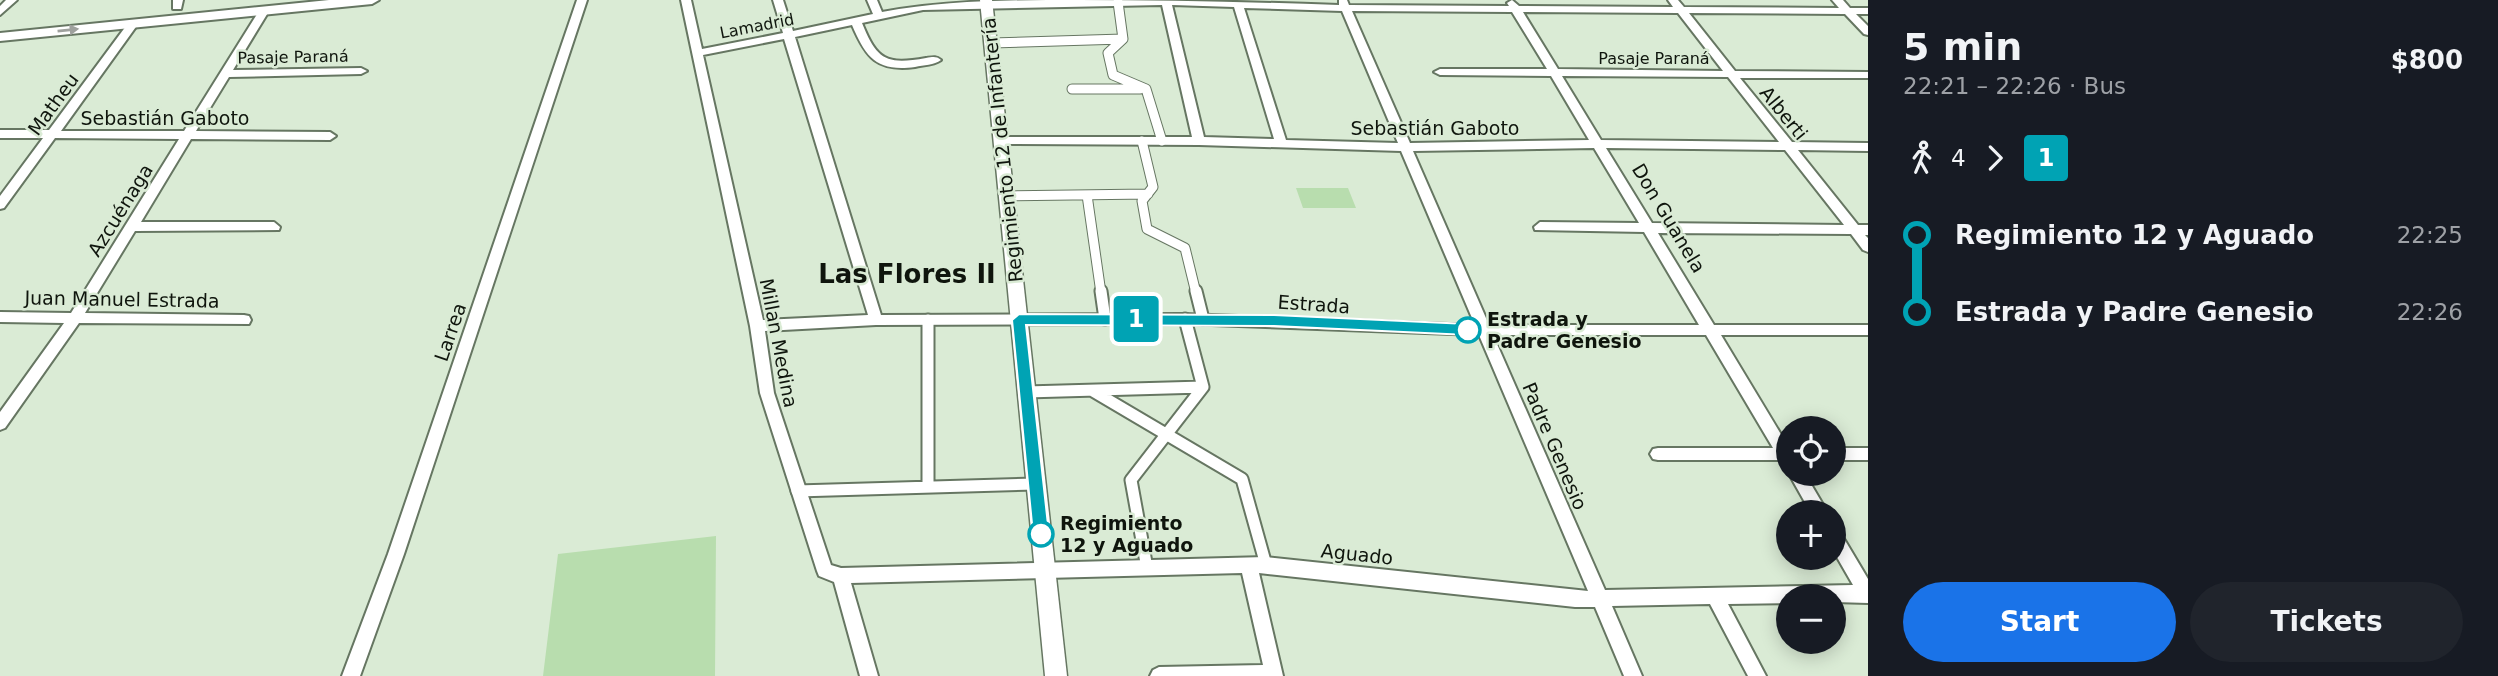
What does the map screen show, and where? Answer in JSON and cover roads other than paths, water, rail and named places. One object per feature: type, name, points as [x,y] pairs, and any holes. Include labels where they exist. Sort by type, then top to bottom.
[{"type":"main road","points":[[0,24],[177,3],[244,0]]},
{"type":"main road","points":[[0,37],[372,0]]},
{"type":"street","points":[[0,12],[12,0]]},
{"type":"street","name":"Larrea","points":[[351,676],[396,554],[582,0]]},
{"type":"street","name":"Millan Medina","points":[[686,0],[757,326],[767,393],[825,571],[841,576],[869,676]]},
{"type":"street","points":[[778,0],[876,320]]},
{"type":"street","points":[[872,0],[879,17]]},
{"type":"street","points":[[1837,0],[1868,32]]},
{"type":"street","name":"Lamadrid","points":[[699,53],[923,7],[986,2],[1676,5],[1868,11]]},
{"type":"street","name":"Regimiento 12 de Infantería","points":[[986,2],[1056,676]]},
{"type":"street","points":[[1118,2],[1123,39]]},
{"type":"street","points":[[1166,2],[1199,141]]},
{"type":"street","name":"Padre Genesio","points":[[1344,4],[1633,676]]},
{"type":"street","points":[[1238,5],[1281,144]]},
{"type":"street","name":"Don Guanela","points":[[1513,5],[1776,438]]},
{"type":"street","name":"Alberti","points":[[1676,5],[1787,145],[1861,230],[1868,247]]},
{"type":"street","name":"Azcuénaga","points":[[0,424],[75,318],[264,11]]},
{"type":"street","points":[[856,22],[868,53],[881,61],[898,65],[936,60]]},
{"type":"street","name":"Matheu","points":[[0,205],[133,24]]},
{"type":"street","points":[[992,43],[1123,39]]},
{"type":"street","points":[[1123,39],[1108,53],[1113,75],[1146,89],[1162,141]]},
{"type":"street","name":"Pasaje Paraná","points":[[226,74],[361,71]]},
{"type":"street","name":"Pasaje Paraná","points":[[1440,72],[1868,75]]},
{"type":"street","points":[[1072,89],[1146,89]]},
{"type":"street","name":"Sebastián Gaboto","points":[[0,134],[330,136]]},
{"type":"street","name":"Sebastián Gaboto","points":[[1002,141],[1199,141],[1406,147],[1599,144],[1868,147]]},
{"type":"street","points":[[1142,141],[1153,187],[1142,201],[1147,229],[1185,248],[1203,319]]},
{"type":"street","points":[[1007,196],[1148,194]]},
{"type":"street","points":[[1087,195],[1105,319]]},
{"type":"street","points":[[133,226],[274,227]]},
{"type":"street","points":[[1540,227],[1861,230]]},
{"type":"street","name":"Juan Manuel Estrada","points":[[0,317],[244,320]]},
{"type":"street","points":[[1185,319],[1203,387]]},
{"type":"street","name":"Estrada","points":[[757,326],[876,320],[1203,319],[1483,330],[1868,330]]},
{"type":"street","points":[[928,320],[928,487]]},
{"type":"street","points":[[1026,392],[1203,387]]},
{"type":"street","points":[[1147,568],[1131,480],[1203,387]]},
{"type":"street","points":[[1093,391],[1167,432],[1242,479],[1274,674],[1159,676]]},
{"type":"street","points":[[1658,454],[1776,456]]},
{"type":"street","points":[[1846,454],[1868,454]]},
{"type":"street","points":[[797,491],[1035,484]]},
{"type":"street","points":[[1846,558],[1867,594]]},
{"type":"street","name":"Aguado","points":[[841,576],[1257,565],[1600,599],[1867,594]]},
{"type":"street","points":[[1715,596],[1757,676]]},
{"type":"place","name":"Estrada y Padre Genesio","points":[[1468,330]]},
{"type":"place","name":"Regimiento 12 y Aguado","points":[[1041,534]]},
{"type":"district","name":"Las Flores II","points":[[907,274]]}]
